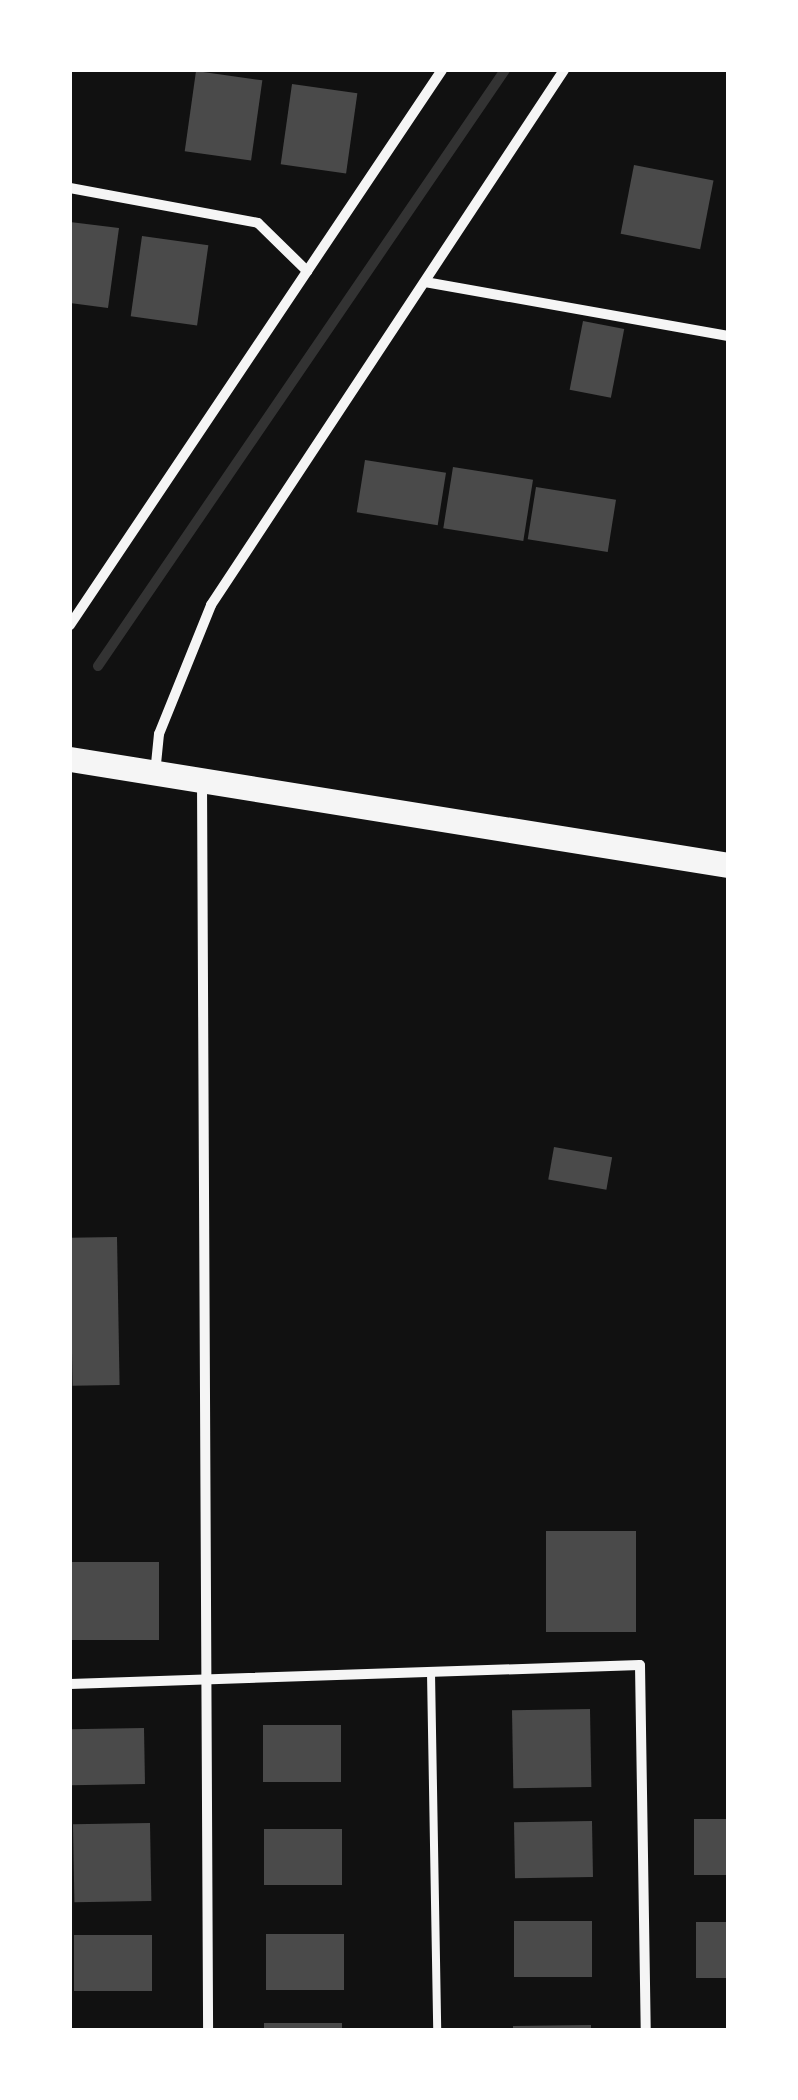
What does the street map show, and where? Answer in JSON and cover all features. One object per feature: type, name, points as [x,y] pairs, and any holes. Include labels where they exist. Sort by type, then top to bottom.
[{"type":"main road","points":[[70,759],[728,865]]},
{"type":"street","points":[[70,625],[442,70]]},
{"type":"street","points":[[155,774],[158,734],[211,605],[564,70]]},
{"type":"street","points":[[70,188],[258,223],[307,271]]},
{"type":"street","points":[[424,282],[728,336]]},
{"type":"street","points":[[202,782],[208,2030]]},
{"type":"street","points":[[70,1684],[640,1665],[646,2030]]},
{"type":"lane","points":[[431,1673],[437,2030]]},
{"type":"building","points":[[196,71],[262,80],[251,161],[185,151]]},
{"type":"building","points":[[292,84],[357,93],[346,173],[281,164]]},
{"type":"building","points":[[634,165],[714,180],[700,249],[621,234]]},
{"type":"building","points":[[70,222],[119,228],[108,308],[70,303]]},
{"type":"building","points":[[142,236],[208,245],[197,326],[131,316]]},
{"type":"building","points":[[583,321],[624,329],[611,398],[570,390]]},
{"type":"building","points":[[365,460],[446,473],[438,525],[357,512]]},
{"type":"building","points":[[453,467],[533,480],[523,541],[443,528]]},
{"type":"building","points":[[536,487],[616,500],[608,552],[528,539]]},
{"type":"building","points":[[554,1147],[612,1157],[606,1190],[548,1179]]},
{"type":"building","points":[[117,1237],[120,1385],[73,1386],[70,1238]]},
{"type":"building","points":[[546,1531],[636,1531],[636,1632],[546,1632]]},
{"type":"building","points":[[70,1562],[159,1562],[159,1640],[70,1640]]},
{"type":"building","points":[[590,1709],[591,1787],[513,1788],[512,1710]]},
{"type":"building","points":[[263,1725],[341,1725],[341,1782],[263,1782]]},
{"type":"building","points":[[144,1728],[145,1784],[71,1785],[70,1729]]},
{"type":"building","points":[[694,1819],[728,1819],[728,1875],[694,1875]]},
{"type":"building","points":[[592,1821],[593,1877],[515,1878],[514,1822]]},
{"type":"building","points":[[150,1823],[151,1901],[74,1902],[73,1824]]},
{"type":"building","points":[[264,1829],[342,1829],[342,1885],[264,1885]]},
{"type":"building","points":[[514,1921],[592,1921],[592,1977],[514,1977]]},
{"type":"building","points":[[696,1922],[728,1922],[728,1978],[696,1978]]},
{"type":"building","points":[[266,1934],[344,1934],[344,1990],[266,1990]]},
{"type":"building","points":[[74,1935],[152,1935],[152,1991],[74,1991]]},
{"type":"building","points":[[264,2023],[342,2023],[342,2030],[264,2030]]},
{"type":"building","points":[[591,2025],[591,2030],[513,2030],[513,2026]]},
{"type":"waterway","points":[[98,666],[505,70]]}]
